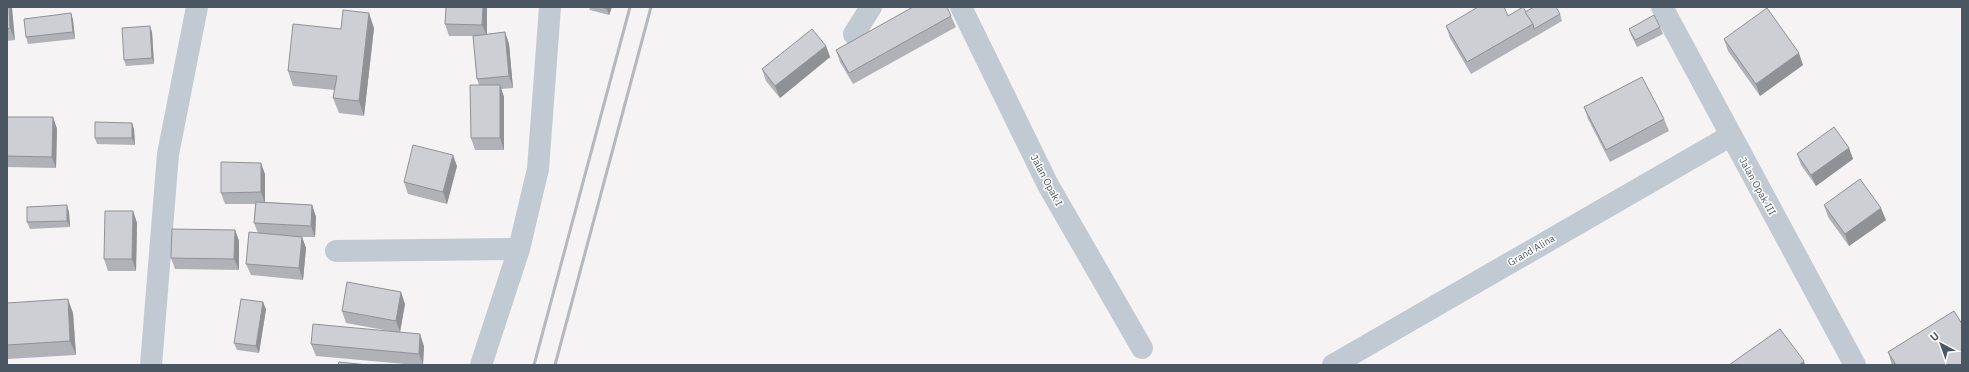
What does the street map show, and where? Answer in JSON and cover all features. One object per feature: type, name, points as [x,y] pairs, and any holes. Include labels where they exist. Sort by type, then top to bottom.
[{"type":"street","points":[[151,365],[168,154],[197,7]]},
{"type":"street","points":[[481,365],[519,249],[538,169],[550,7]]},
{"type":"street","points":[[854,34],[871,7]]},
{"type":"street","name":"Jalan Opak I","points":[[961,7],[1048,185],[1142,348]]},
{"type":"street","name":"Jalan Opak III","points":[[1662,7],[1730,136],[1855,365]]},
{"type":"street","name":"Grand Alina","points":[[1332,365],[1730,136]]},
{"type":"street","points":[[336,251],[519,249]]},
{"type":"building","points":[[7,7],[9,7],[10,28],[7,29]]},
{"type":"building","points":[[446,7],[483,7],[482,25],[445,24]]},
{"type":"building","points":[[913,7],[947,7],[951,16],[849,73],[836,50]]},
{"type":"building","points":[[1478,7],[1504,7],[1508,16],[1523,7],[1533,24],[1467,62],[1446,26]]},
{"type":"building","points":[[1534,7],[1556,7],[1560,14],[1534,29],[1533,24],[1525,12]]},
{"type":"building","points":[[1767,8],[1799,53],[1756,84],[1724,39]]},
{"type":"building","points":[[343,10],[369,13],[359,101],[333,98],[337,76],[288,71],[293,24],[341,29]]},
{"type":"building","points":[[71,13],[73,32],[26,37],[24,19]]},
{"type":"building","points":[[1654,15],[1660,27],[1635,40],[1629,29]]},
{"type":"building","points":[[150,26],[152,58],[124,60],[122,28]]},
{"type":"building","points":[[812,29],[826,46],[775,86],[762,69]]},
{"type":"building","points":[[505,32],[509,76],[477,79],[473,36]]},
{"type":"building","points":[[1642,77],[1664,119],[1606,150],[1584,107]]},
{"type":"building","points":[[470,85],[500,85],[500,138],[471,138]]},
{"type":"building","points":[[7,117],[53,117],[52,157],[7,156]]},
{"type":"building","points":[[95,122],[132,123],[132,138],[95,138]]},
{"type":"building","points":[[1834,127],[1849,148],[1811,175],[1797,154]]},
{"type":"building","points":[[413,145],[453,155],[443,192],[404,182]]},
{"type":"building","points":[[221,162],[261,163],[261,192],[221,193]]},
{"type":"building","points":[[1860,179],[1881,208],[1845,234],[1824,205]]},
{"type":"building","points":[[256,202],[312,205],[311,226],[254,223]]},
{"type":"building","points":[[67,205],[67,221],[27,222],[27,207]]},
{"type":"building","points":[[105,211],[133,211],[132,259],[104,259]]},
{"type":"building","points":[[172,229],[235,230],[234,259],[171,258]]},
{"type":"building","points":[[249,232],[302,237],[299,268],[246,264]]},
{"type":"building","points":[[347,282],[401,292],[396,321],[342,311]]},
{"type":"building","points":[[68,299],[70,341],[7,345],[7,303]]},
{"type":"building","points":[[241,299],[263,302],[256,346],[234,343]]},
{"type":"building","points":[[1954,311],[1962,324],[1962,365],[1896,365],[1888,352]]},
{"type":"building","points":[[313,324],[420,334],[419,354],[311,344]]},
{"type":"building","points":[[1780,329],[1804,361],[1799,365],[1729,365]]},
{"type":"building","points":[[339,362],[368,365],[338,365]]},
{"type":"railway","points":[[534,365],[630,7]]},
{"type":"railway","points":[[555,365],[651,7]]}]
